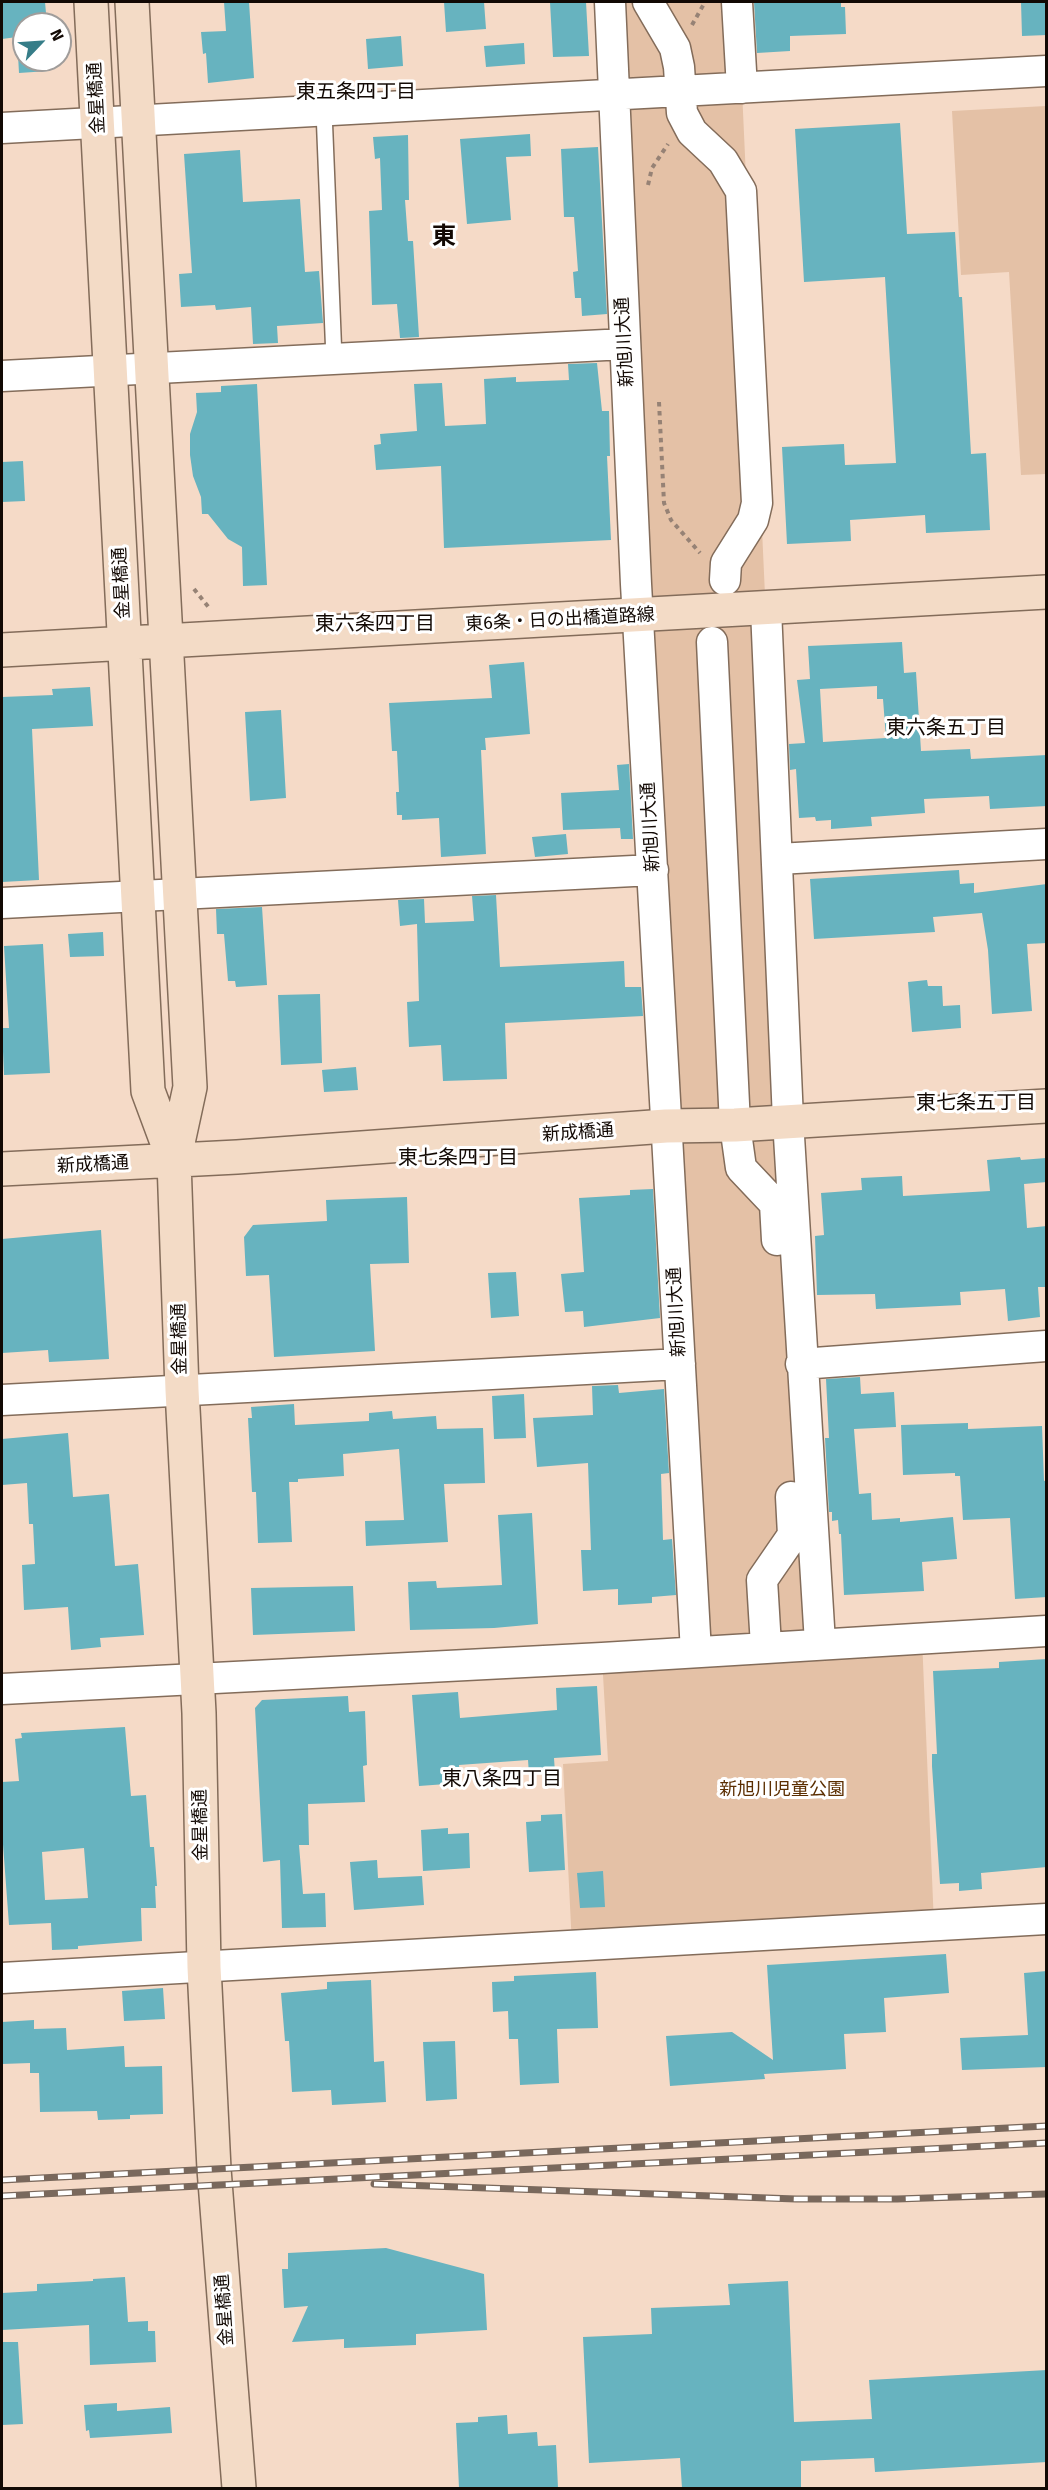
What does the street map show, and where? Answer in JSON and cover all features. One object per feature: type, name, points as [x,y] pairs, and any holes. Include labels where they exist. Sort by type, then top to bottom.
[{"type":"street","name":"金星橋通","points":[[92,2],[148,1091],[174,1161]]},
{"type":"street","name":"金星橋通","points":[[132,2],[190,1087],[174,1161],[182,1390],[198,1679],[204,1967],[214,2169],[238,2488]]},
{"type":"street","name":"新旭川大通","points":[[610,2],[638,615],[696,1652]]},
{"type":"street","points":[[648,2],[675,48],[679,67],[681,102],[692,132],[723,161],[741,191],[757,502],[753,520],[726,563],[725,579]]},
{"type":"street","points":[[737,2],[742,88]]},
{"type":"street","points":[[2,128],[613,95],[681,102],[742,88],[1047,71]]},
{"type":"street","points":[[2,376],[625,344]]},
{"type":"street","name":"東6条・日の出橋道路線","points":[[2,650],[1047,592]]},
{"type":"street","points":[[766,609],[788,1120],[801,1364],[820,1643]]},
{"type":"street","points":[[712,642],[735,1125],[741,1168],[775,1204],[793,1534],[762,1580],[766,1646]]},
{"type":"street","points":[[778,859],[1047,844]]},
{"type":"street","points":[[2,903],[653,870]]},
{"type":"street","name":"新成橋通","points":[[2,1169],[174,1161],[666,1126],[735,1125],[1047,1106]]},
{"type":"street","points":[[801,1364],[1047,1346]]},
{"type":"street","points":[[2,1400],[680,1364]]},
{"type":"street","points":[[2,1689],[1047,1631]]},
{"type":"street","points":[[2,1978],[1047,1919]]},
{"type":"lane","points":[[324,111],[334,359]]},
{"type":"path","points":[[647,187],[652,168],[675,134],[681,102]]},
{"type":"path","name":"新旭川大通","points":[[658,398],[664,503],[671,520],[702,558]]},
{"type":"path","points":[[190,584],[210,608]]},
{"type":"green space","name":"新旭川児童公園","points":[[609,2],[738,2],[767,639],[820,1643],[922,1638],[934,1925],[572,1946],[563,1764],[608,1761],[602,1658],[696,1652]]},
{"type":"green space","points":[[1046,106],[1046,474],[1021,475],[1009,272],[961,275],[952,111]]},
{"type":"building","points":[[2,2],[45,2],[46,12],[12,12],[12,38],[2,39]]},
{"type":"building","points":[[224,2],[249,2],[254,78],[208,83],[206,53],[203,54],[201,32],[226,31]]},
{"type":"building","points":[[444,2],[484,2],[486,29],[446,32]]},
{"type":"building","points":[[550,2],[586,2],[589,56],[553,57]]},
{"type":"building","points":[[754,2],[841,2],[841,7],[845,7],[846,34],[790,36],[790,51],[757,53]]},
{"type":"building","points":[[1021,2],[1047,2],[1047,35],[1022,36]]},
{"type":"building","points":[[401,36],[403,66],[368,69],[366,39]]},
{"type":"building","points":[[524,43],[525,64],[486,67],[484,46]]},
{"type":"building","points":[[900,123],[907,234],[955,232],[959,297],[962,297],[971,454],[986,453],[990,530],[926,533],[925,515],[850,520],[851,541],[787,544],[782,447],[844,444],[845,465],[896,463],[885,277],[804,282],[795,129]]},
{"type":"building","points":[[530,134],[531,156],[506,157],[511,220],[467,224],[460,139]]},
{"type":"building","points":[[408,135],[409,200],[405,200],[408,241],[413,241],[419,337],[400,338],[397,304],[372,305],[369,211],[382,210],[380,158],[375,159],[373,137]]},
{"type":"building","points":[[598,147],[607,314],[582,316],[581,298],[575,298],[573,272],[578,271],[574,217],[564,217],[561,149]]},
{"type":"building","points":[[240,150],[243,202],[300,199],[305,272],[319,271],[323,323],[277,326],[278,343],[253,344],[251,307],[216,310],[215,305],[181,307],[179,274],[192,273],[184,154]]},
{"type":"building","points":[[597,363],[602,411],[609,411],[610,456],[607,456],[611,540],[444,548],[441,466],[376,470],[374,445],[381,444],[380,434],[417,431],[414,384],[442,383],[445,426],[486,424],[484,379],[516,377],[516,382],[569,380],[568,364]]},
{"type":"building","points":[[257,384],[267,585],[243,586],[242,547],[228,539],[208,514],[202,514],[201,497],[193,476],[190,434],[197,412],[196,393],[221,392],[221,386]]},
{"type":"building","points":[[23,461],[25,501],[2,502],[2,462]]},
{"type":"building","points":[[902,642],[904,673],[916,672],[921,751],[970,749],[971,759],[1047,755],[1047,806],[990,809],[989,796],[924,799],[925,813],[871,817],[872,826],[831,829],[831,820],[816,821],[815,817],[799,818],[796,769],[790,770],[789,744],[805,743],[797,680],[810,679],[808,646]],"holes":[[[877,686],[877,699],[883,699],[886,738],[823,742],[820,689]]]},
{"type":"building","points":[[524,662],[530,734],[485,738],[486,750],[481,750],[486,854],[441,857],[439,818],[402,820],[402,815],[397,815],[396,792],[399,792],[397,751],[392,751],[389,703],[492,698],[489,665]]},
{"type":"building","points":[[90,687],[93,726],[32,729],[39,880],[2,882],[2,697],[53,695],[52,689]]},
{"type":"building","points":[[281,710],[286,798],[250,801],[245,712]]},
{"type":"building","points":[[629,764],[633,839],[621,839],[620,828],[563,830],[561,793],[619,790],[617,765]]},
{"type":"building","points":[[566,834],[568,854],[535,857],[532,837]]},
{"type":"building","points":[[959,870],[960,884],[974,883],[974,893],[1047,884],[1047,943],[1027,944],[1032,1011],[992,1014],[988,950],[982,913],[933,917],[935,932],[814,939],[810,879]]},
{"type":"building","points":[[496,895],[500,967],[624,961],[625,987],[641,987],[643,1016],[505,1023],[507,1079],[443,1081],[441,1045],[409,1047],[407,1002],[419,1001],[417,924],[400,926],[398,900],[424,899],[425,923],[474,921],[472,896]]},
{"type":"building","points":[[262,907],[267,985],[236,987],[235,981],[228,981],[224,934],[217,934],[216,909]]},
{"type":"building","points":[[103,932],[104,956],[70,957],[68,934]]},
{"type":"building","points":[[43,944],[50,1073],[4,1075],[2,1028],[9,1028],[4,946]]},
{"type":"building","points":[[927,980],[928,986],[942,986],[943,1006],[960,1005],[961,1028],[912,1032],[908,982]]},
{"type":"building","points":[[320,994],[322,1063],[281,1065],[278,995]]},
{"type":"building","points":[[356,1067],[358,1090],[324,1092],[322,1070]]},
{"type":"building","points":[[1020,1157],[1021,1160],[1046,1158],[1047,1182],[1024,1184],[1027,1228],[1047,1226],[1047,1287],[1038,1287],[1040,1317],[1008,1321],[1005,1289],[960,1292],[961,1305],[876,1309],[875,1294],[817,1295],[815,1236],[824,1235],[821,1193],[862,1190],[861,1178],[902,1176],[903,1196],[990,1191],[987,1160]]},
{"type":"building","points":[[653,1189],[660,1318],[584,1327],[583,1311],[565,1312],[561,1274],[584,1272],[579,1198],[630,1195],[630,1190]]},
{"type":"building","points":[[407,1197],[409,1263],[370,1264],[375,1351],[274,1357],[269,1275],[246,1276],[244,1237],[253,1225],[327,1221],[326,1200]]},
{"type":"building","points":[[101,1230],[109,1359],[49,1362],[48,1350],[2,1353],[2,1239]]},
{"type":"building","points":[[516,1272],[519,1316],[491,1318],[488,1273]]},
{"type":"building","points":[[860,1377],[861,1394],[894,1392],[896,1427],[854,1429],[859,1494],[871,1493],[872,1520],[900,1518],[900,1522],[953,1517],[957,1559],[922,1562],[924,1591],[844,1595],[841,1534],[839,1534],[838,1520],[832,1521],[832,1512],[829,1512],[825,1438],[829,1438],[826,1379]]},
{"type":"building","points":[[618,1385],[619,1393],[664,1389],[669,1473],[661,1474],[663,1540],[672,1539],[676,1595],[652,1597],[652,1603],[618,1605],[618,1589],[583,1591],[581,1550],[591,1550],[588,1463],[537,1467],[533,1418],[593,1415],[592,1386]]},
{"type":"building","points":[[524,1394],[526,1438],[494,1439],[492,1396]]},
{"type":"building","points":[[294,1404],[295,1425],[369,1421],[369,1413],[392,1411],[393,1419],[436,1416],[437,1429],[483,1428],[485,1483],[444,1484],[448,1542],[366,1546],[365,1521],[404,1520],[399,1449],[343,1454],[344,1476],[298,1479],[298,1482],[289,1482],[292,1542],[258,1543],[256,1492],[252,1492],[248,1418],[252,1418],[251,1407]]},
{"type":"building","points":[[968,1423],[968,1429],[1042,1426],[1044,1481],[1047,1480],[1047,1597],[1015,1599],[1010,1518],[963,1520],[960,1476],[955,1476],[955,1473],[903,1475],[901,1425]]},
{"type":"building","points":[[68,1433],[73,1497],[109,1494],[115,1566],[138,1564],[144,1635],[100,1638],[101,1647],[71,1650],[68,1607],[24,1610],[22,1565],[35,1564],[33,1524],[29,1524],[27,1483],[2,1485],[2,1439]]},
{"type":"building","points":[[532,1513],[538,1624],[494,1628],[410,1630],[408,1582],[436,1581],[437,1588],[502,1585],[498,1515]]},
{"type":"building","points":[[353,1586],[355,1631],[253,1635],[251,1588]]},
{"type":"building","points":[[1047,1659],[1047,1867],[981,1873],[982,1889],[959,1891],[959,1883],[940,1884],[932,1766],[932,1754],[937,1754],[933,1671],[999,1668],[999,1662]]},
{"type":"building","points":[[597,1686],[601,1755],[554,1758],[555,1773],[529,1774],[528,1760],[459,1765],[460,1783],[419,1786],[412,1695],[458,1692],[460,1718],[557,1710],[556,1688]]},
{"type":"building","points":[[348,1696],[349,1712],[365,1711],[367,1765],[363,1766],[365,1802],[308,1804],[309,1845],[299,1845],[303,1894],[325,1893],[326,1927],[282,1928],[280,1860],[263,1862],[255,1708],[262,1700]]},
{"type":"building","points":[[125,1727],[131,1796],[146,1795],[150,1847],[154,1847],[156,1908],[141,1908],[142,1941],[52,1950],[51,1923],[9,1925],[2,1831],[2,1782],[19,1781],[15,1739],[22,1738],[21,1733]],"holes":[[[84,1848],[88,1898],[45,1900],[42,1852]]]},
{"type":"building","points":[[562,1814],[565,1870],[529,1872],[526,1822],[541,1821],[541,1815]]},
{"type":"building","points":[[448,1828],[448,1834],[469,1833],[470,1868],[423,1871],[421,1830]]},
{"type":"building","points":[[377,1860],[378,1878],[422,1876],[424,1905],[354,1910],[350,1862]]},
{"type":"building","points":[[603,1871],[605,1907],[580,1908],[577,1873]]},
{"type":"building","points":[[946,1954],[949,1993],[884,1998],[886,2032],[844,2034],[846,2069],[764,2074],[765,2079],[670,2086],[666,2036],[732,2032],[773,2060],[767,1965]]},
{"type":"building","points":[[1047,1971],[1047,2067],[962,2070],[960,2038],[1028,2035],[1024,1973]]},
{"type":"building","points":[[596,1972],[598,2028],[557,2029],[559,2083],[520,2085],[518,2039],[509,2039],[508,2011],[493,2012],[492,1982],[514,1981],[514,1976]]},
{"type":"building","points":[[371,1980],[374,2062],[384,2061],[386,2102],[332,2105],[331,2090],[292,2092],[289,2041],[285,2041],[281,1993],[327,1989],[327,1982]]},
{"type":"building","points":[[163,1988],[165,2019],[124,2021],[122,1991]]},
{"type":"building","points":[[34,2020],[34,2029],[66,2028],[67,2050],[124,2046],[125,2067],[162,2066],[163,2114],[130,2115],[130,2119],[98,2120],[97,2111],[40,2112],[39,2073],[30,2073],[30,2063],[2,2064],[2,2022]]},
{"type":"building","points":[[455,2041],[457,2099],[426,2101],[423,2042]]},
{"type":"building","points":[[386,2248],[484,2274],[487,2330],[416,2334],[416,2345],[344,2348],[344,2339],[292,2342],[308,2306],[284,2308],[282,2269],[288,2269],[288,2253]]},
{"type":"building","points":[[125,2277],[128,2322],[148,2321],[148,2331],[155,2331],[156,2362],[90,2365],[89,2325],[2,2330],[2,2293],[37,2291],[37,2284]]},
{"type":"building","points":[[788,2281],[794,2422],[872,2419],[869,2380],[1047,2370],[1047,2462],[875,2472],[874,2458],[801,2461],[801,2488],[682,2488],[680,2458],[589,2463],[583,2337],[652,2334],[651,2308],[730,2305],[728,2284]]},
{"type":"building","points":[[2,2342],[18,2342],[23,2424],[2,2425]]},
{"type":"building","points":[[117,2403],[117,2411],[170,2407],[172,2433],[90,2438],[89,2430],[86,2431],[84,2405]]},
{"type":"building","points":[[507,2415],[508,2434],[537,2432],[538,2446],[556,2445],[558,2488],[459,2488],[456,2423],[478,2422],[478,2417]]},
{"type":"railway","points":[[2,2180],[1046,2126]]},
{"type":"railway","points":[[2,2196],[1046,2143]]},
{"type":"railway","points":[[374,2184],[796,2199],[897,2199],[1046,2194]]},
{"type":"district","name":"東五条四丁目","points":[[356,92]]},
{"type":"district","name":"東","points":[[444,237]]},
{"type":"district","name":"東六条四丁目","points":[[375,624]]},
{"type":"district","name":"東六条五丁目","points":[[946,728]]},
{"type":"district","name":"東七条五丁目","points":[[976,1103]]},
{"type":"district","name":"東七条四丁目","points":[[458,1158]]},
{"type":"district","name":"東八条四丁目","points":[[502,1779]]}]
